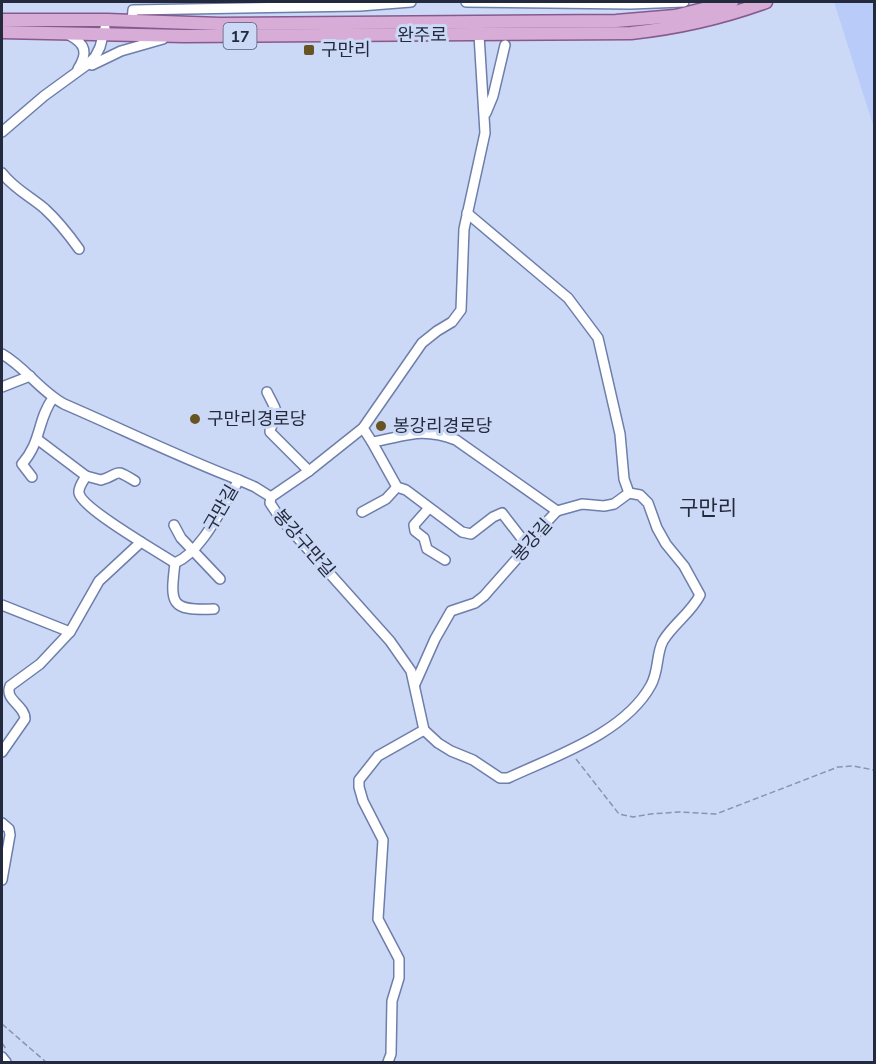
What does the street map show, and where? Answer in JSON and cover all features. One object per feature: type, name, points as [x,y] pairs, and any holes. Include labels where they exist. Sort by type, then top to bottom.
[{"type":"main road","name":"완주로","points":[[2,20],[107,20],[220,24],[616,21],[675,16],[732,2]]},
{"type":"main road","name":"완주로","points":[[2,32],[184,36],[631,33],[663,30],[718,18],[766,2]]},
{"type":"street","points":[[132,21],[133,10],[360,6],[411,2]]},
{"type":"street","points":[[466,2],[509,8],[684,2]]},
{"type":"street","points":[[2,132],[36,102],[95,57],[107,20]]},
{"type":"street","points":[[69,34],[79,40],[84,53],[76,73]]},
{"type":"street","name":"봉강구만길","points":[[424,730],[411,671],[390,641],[280,518],[270,503],[270,497],[309,471],[363,428],[422,343],[428,336],[452,322],[461,310],[464,229],[482,150],[485,116],[479,35]]},
{"type":"street","points":[[76,73],[122,51],[154,41],[184,36]]},
{"type":"street","points":[[485,116],[493,96],[505,45]]},
{"type":"street","points":[[2,173],[12,185],[45,209],[80,249]]},
{"type":"street","points":[[467,213],[568,298],[598,338],[620,434],[624,479],[629,493]]},
{"type":"street","name":"구만길","points":[[2,354],[19,366],[52,398],[177,456],[239,480],[204,537],[193,550],[175,563]]},
{"type":"street","points":[[2,387],[30,376]]},
{"type":"street","points":[[267,392],[277,413],[270,432],[309,471]]},
{"type":"street","points":[[32,477],[22,464],[33,449],[44,414],[52,398]]},
{"type":"street","points":[[363,428],[398,487],[406,490],[462,532],[471,534],[493,516],[502,513],[526,544]]},
{"type":"street","name":"봉강길","points":[[372,442],[408,433],[425,432],[448,437],[557,511],[526,544],[521,554],[484,596],[475,603],[451,611],[435,639],[415,684]]},
{"type":"street","points":[[37,439],[86,476],[101,480],[115,472],[120,472],[135,481]]},
{"type":"street","points":[[86,476],[79,488],[81,496],[106,519],[175,563],[172,590],[177,604],[184,609],[213,609]]},
{"type":"street","points":[[239,480],[270,497]]},
{"type":"street","points":[[362,512],[386,499],[398,487]]},
{"type":"street","points":[[388,1062],[392,1001],[400,967],[396,952],[378,919],[383,840],[363,801],[359,780],[378,756],[424,730],[438,743],[473,760],[500,778],[508,778],[607,731],[641,699],[655,678],[659,650],[663,641],[691,610],[700,595],[684,566],[666,544],[657,528],[648,503],[640,495],[629,493],[614,504],[604,506],[582,504],[557,511]]},
{"type":"street","points":[[429,508],[414,525],[415,531],[424,538],[427,549],[445,560]]},
{"type":"street","points":[[174,525],[181,538],[220,579]]},
{"type":"street","points":[[2,752],[25,719],[22,709],[9,695],[10,686],[40,664],[70,632],[99,581],[141,542]]},
{"type":"street","points":[[2,605],[70,632]]},
{"type":"street","points":[[2,823],[9,829],[10,835],[2,880]]},
{"type":"street","points":[[2,1057],[6,1062]]},
{"type":"path","points":[[569,749],[619,814],[633,817],[679,812],[716,814],[838,767],[853,766],[874,770]]},
{"type":"path","points":[[2,1024],[46,1062]]},
{"type":"shaded area","points":[[834,2],[874,2],[874,128]]},
{"type":"place","name":"구만리","points":[[309,50]]},
{"type":"place","name":"구만리경로당","points":[[195,419]]},
{"type":"place","name":"봉강리경로당","points":[[381,426]]},
{"type":"district","name":"구만리","points":[[708,508]]}]
